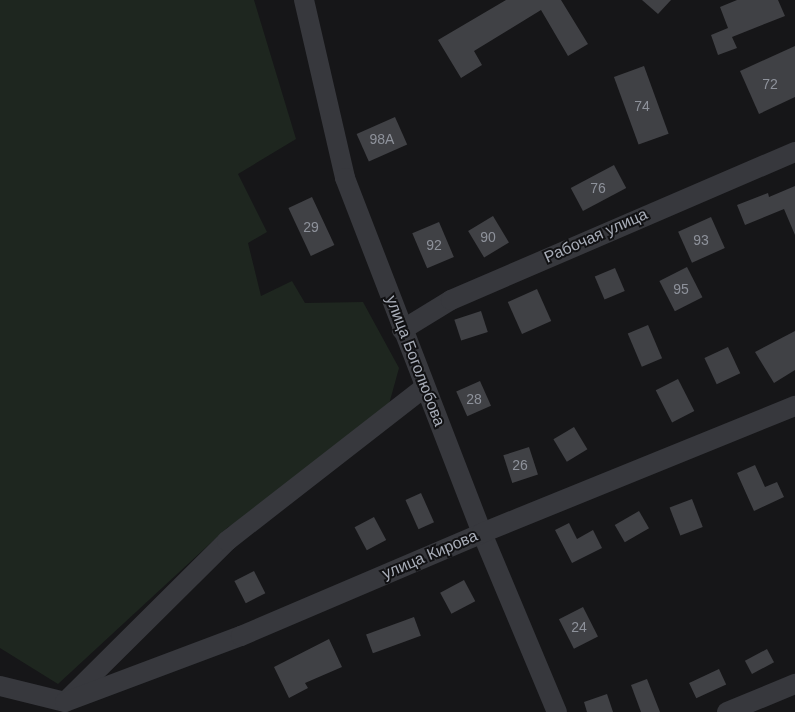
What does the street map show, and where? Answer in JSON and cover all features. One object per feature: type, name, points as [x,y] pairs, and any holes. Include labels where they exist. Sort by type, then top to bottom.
[{"type":"street","name":"улица Боголюбова","points":[[304,0],[346,178],[424,387],[557,712]]},
{"type":"street","name":"Рабочая улица","points":[[402,330],[451,300],[795,152]]},
{"type":"street","points":[[0,686],[60,707],[227,541],[424,387]]},
{"type":"street","name":"улица Кирова","points":[[60,707],[241,636],[482,532],[795,406]]},
{"type":"street","points":[[727,712],[795,684]]},
{"type":"shaded area","points":[[0,0],[254,0],[296,139],[238,174],[267,232],[248,243],[261,296],[292,281],[305,303],[363,302],[399,368],[386,415],[269,508],[228,527],[58,684],[0,648]]},
{"type":"building","points":[[506,0],[561,0],[588,44],[568,56],[541,10],[474,51],[482,65],[461,78],[438,40]]},
{"type":"building","points":[[642,0],[671,0],[658,14]]},
{"type":"building","points":[[737,0],[778,0],[785,16],[732,37],[737,48],[718,55],[711,35],[728,28],[720,7]]},
{"type":"building","points":[[795,46],[795,97],[759,114],[740,71]]},
{"type":"building","points":[[644,66],[669,134],[639,145],[614,77]]},
{"type":"building","points":[[395,117],[407,144],[369,161],[357,134]]},
{"type":"building","points":[[614,165],[626,188],[583,211],[571,188]]},
{"type":"building","points":[[795,186],[795,235],[784,209],[745,225],[737,205],[768,193],[769,197]]},
{"type":"building","points":[[312,197],[334,245],[311,256],[288,208]]},
{"type":"building","points":[[493,216],[509,243],[484,258],[468,231]]},
{"type":"building","points":[[711,217],[725,248],[692,263],[678,232]]},
{"type":"building","points":[[439,222],[454,257],[427,268],[412,233]]},
{"type":"building","points":[[687,267],[702,297],[675,311],[659,281]]},
{"type":"building","points":[[615,268],[625,291],[605,300],[595,277]]},
{"type":"building","points":[[537,289],[551,321],[522,334],[508,302]]},
{"type":"building","points":[[481,311],[488,332],[461,341],[454,320]]},
{"type":"building","points":[[648,325],[662,358],[642,367],[628,334]]},
{"type":"building","points":[[795,331],[795,370],[774,383],[755,352]]},
{"type":"building","points":[[728,347],[740,373],[717,384],[704,358]]},
{"type":"building","points":[[678,379],[694,411],[672,422],[656,390]]},
{"type":"building","points":[[480,381],[491,406],[467,416],[456,392]]},
{"type":"building","points":[[574,427],[587,449],[567,462],[553,439]]},
{"type":"building","points":[[529,447],[538,475],[512,483],[503,455]]},
{"type":"building","points":[[755,465],[765,487],[777,482],[784,497],[754,511],[737,473]]},
{"type":"building","points":[[421,493],[434,522],[418,529],[405,500]]},
{"type":"building","points":[[692,499],[703,527],[680,536],[670,508]]},
{"type":"building","points":[[639,511],[649,528],[625,542],[615,525]]},
{"type":"building","points":[[374,517],[386,540],[367,550],[355,527]]},
{"type":"building","points":[[569,523],[577,539],[593,530],[602,548],[572,563],[555,530]]},
{"type":"building","points":[[254,571],[265,593],[246,603],[234,581]]},
{"type":"building","points":[[464,580],[475,601],[451,614],[440,593]]},
{"type":"building","points":[[583,607],[598,636],[574,649],[559,619]]},
{"type":"building","points":[[414,617],[421,636],[373,653],[366,634]]},
{"type":"building","points":[[329,639],[342,667],[305,683],[308,688],[289,698],[274,667]]},
{"type":"building","points":[[767,649],[774,662],[752,674],[745,661]]},
{"type":"building","points":[[719,669],[726,684],[696,698],[689,683]]},
{"type":"building","points":[[647,679],[660,712],[641,712],[631,685]]},
{"type":"building","points":[[607,694],[613,712],[587,712],[584,702]]}]
